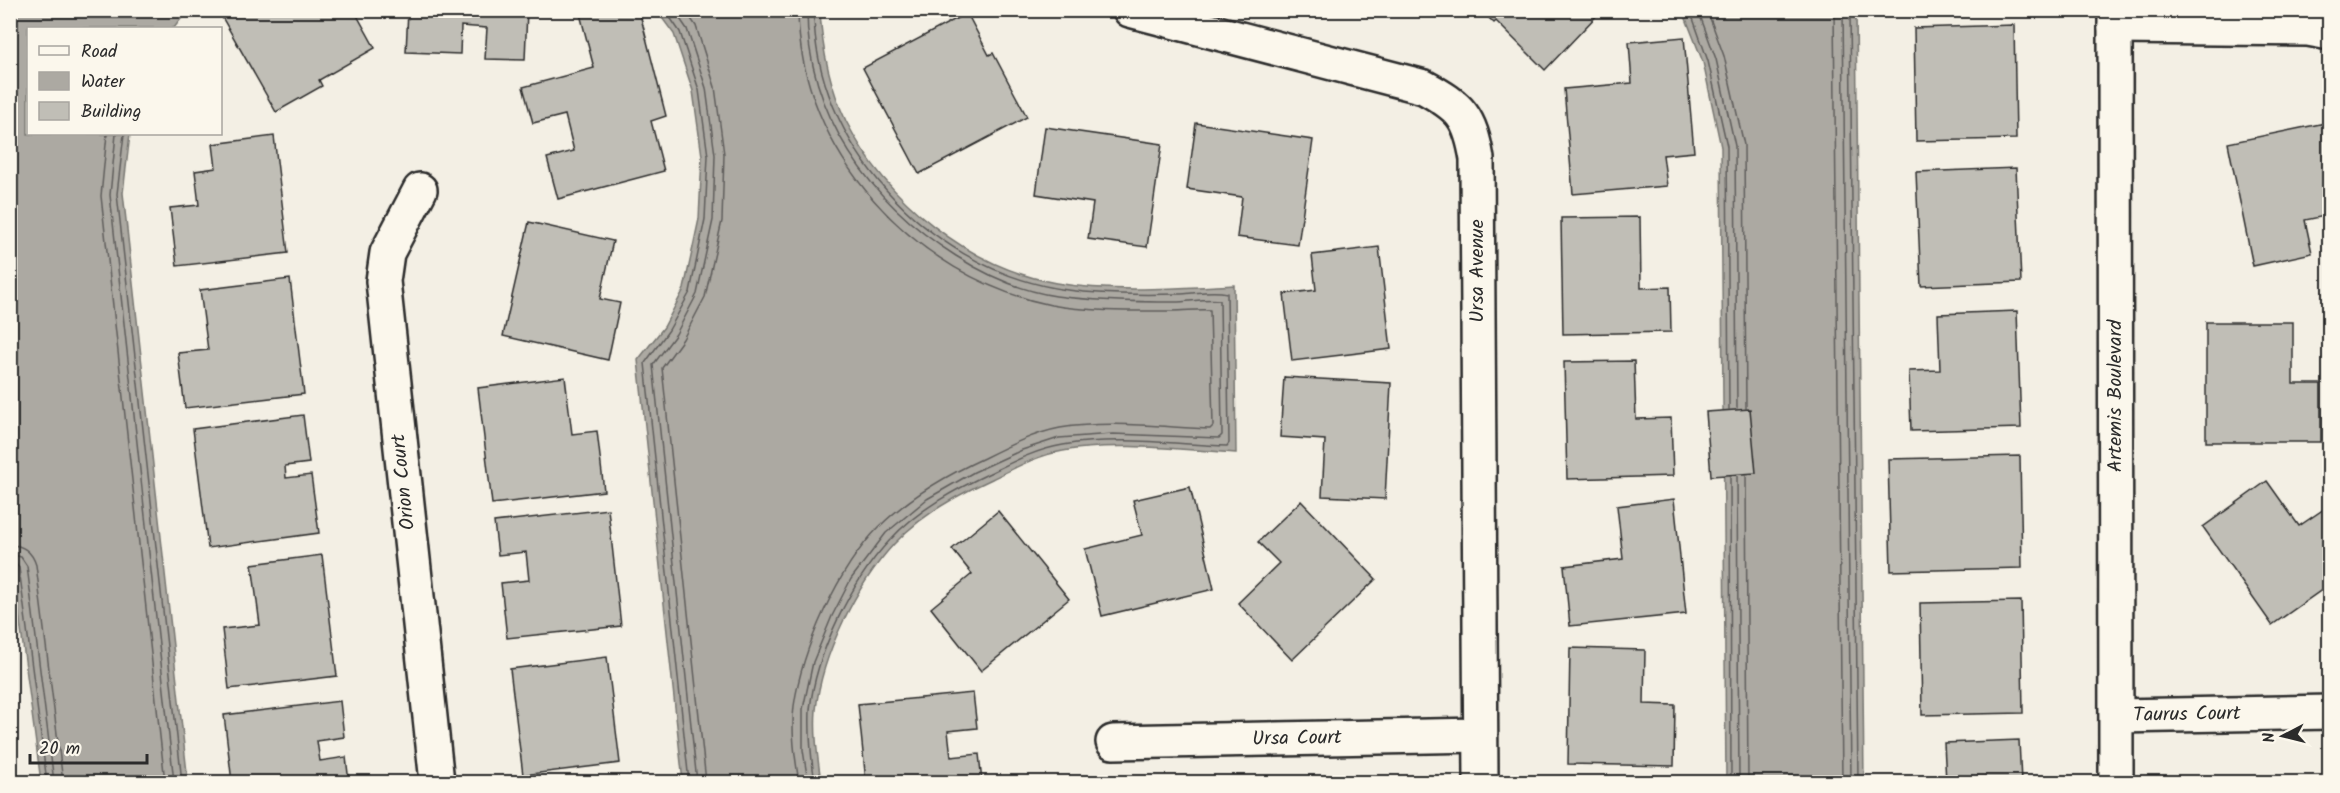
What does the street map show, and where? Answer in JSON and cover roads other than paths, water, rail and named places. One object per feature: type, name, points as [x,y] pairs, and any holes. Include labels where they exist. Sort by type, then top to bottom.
[{"type":"street","name":"Ursa Avenue","points":[[1130,10],[1424,87],[1449,100],[1462,114],[1473,133],[1477,159],[1481,783]]},
{"type":"street","points":[[2115,19],[2308,29],[2330,33]]},
{"type":"street","name":"Artemis Boulevard","points":[[2115,19],[2116,783]]},
{"type":"street","name":"Orion Court","points":[[420,190],[387,253],[383,281],[437,783]]},
{"type":"street","name":"Taurus Court","points":[[2117,716],[2330,712]]},
{"type":"street","name":"Ursa Court","points":[[1113,742],[1480,735]]},
{"type":"water","points":[[10,11],[187,11],[175,27],[27,27],[27,135],[130,135],[123,193],[188,782],[41,782],[10,546]]},
{"type":"water","points":[[657,11],[820,11],[825,53],[835,95],[846,121],[863,150],[883,177],[933,226],[961,246],[992,262],[1023,275],[1078,286],[1145,289],[1234,285],[1236,453],[1126,446],[1083,448],[1054,453],[1027,462],[966,492],[915,525],[880,560],[854,600],[833,644],[819,689],[816,710],[816,738],[821,782],[683,782],[638,360],[664,327],[684,289],[699,219],[702,156],[693,91],[674,34]]},
{"type":"water","points":[[1683,11],[1856,11],[1864,782],[1726,782],[1721,147],[1703,62]]}]
